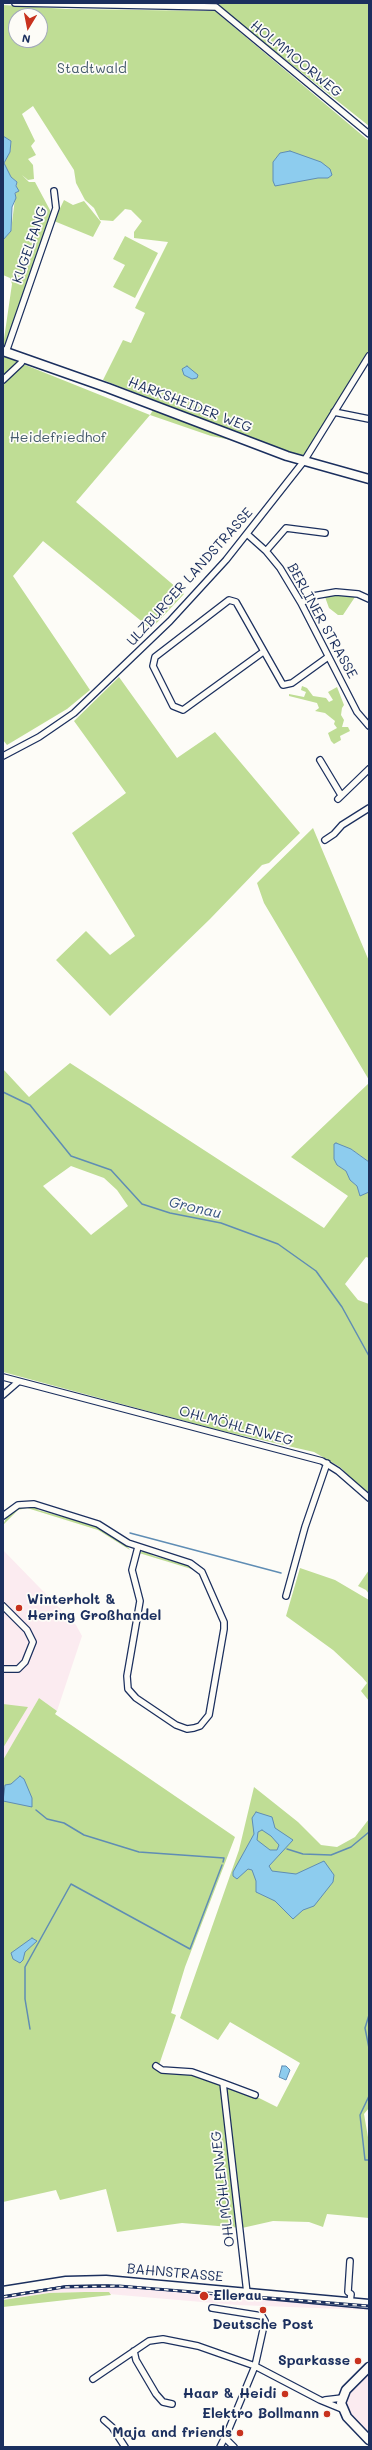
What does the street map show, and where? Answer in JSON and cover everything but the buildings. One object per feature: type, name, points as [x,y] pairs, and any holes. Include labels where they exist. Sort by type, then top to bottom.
[{"type":"main road","name":"HARKSHEIDER WEG","points":[[4,352],[304,461],[369,479]]},
{"type":"main road","name":"BAHNSTRASSE","points":[[3,2291],[66,2281],[106,2280],[369,2304]]},
{"type":"main road","points":[[369,2367],[348,2387],[342,2398],[342,2409],[369,2440]]},
{"type":"street","name":"HOLMMOORWEG","points":[[15,3],[216,7],[369,134]]},
{"type":"street","name":"KUGELFANG","points":[[4,352],[56,208],[54,191]]},
{"type":"street","name":"ULZBURGER LANDSTRASSE","points":[[3,756],[39,737],[74,713],[170,621],[247,534],[304,461],[369,356]]},
{"type":"street","points":[[3,380],[21,364],[24,358]]},
{"type":"street","points":[[363,367],[369,368]]},
{"type":"street","points":[[334,412],[369,419]]},
{"type":"street","points":[[266,550],[286,528],[325,533]]},
{"type":"street","name":"BERLINER STRASSE","points":[[247,534],[266,550],[301,603],[357,712],[369,726]]},
{"type":"street","points":[[301,603],[313,596],[336,592],[358,594],[369,599]]},
{"type":"street","points":[[262,652],[183,710],[174,706],[153,666],[155,656],[229,600],[236,602],[262,652],[283,685],[292,683],[328,657]]},
{"type":"street","points":[[320,760],[339,797],[369,769]]},
{"type":"street","points":[[325,840],[334,834],[342,825],[369,808]]},
{"type":"street","name":"OHLMÖHLENWEG","points":[[3,1377],[327,1463]]},
{"type":"street","points":[[3,1395],[18,1382]]},
{"type":"street","points":[[286,1596],[305,1526],[327,1463],[369,1498]]},
{"type":"street","points":[[3,1516],[18,1505],[34,1504],[98,1524],[122,1540],[138,1547],[197,1567],[205,1577],[224,1622],[224,1635],[209,1715],[200,1726],[194,1728],[187,1729],[176,1725],[136,1698],[128,1689],[127,1676],[140,1601],[132,1570],[138,1547]]},
{"type":"street","points":[[3,1606],[27,1630],[33,1642],[25,1662],[18,1669],[3,1669]]},
{"type":"street","points":[[156,2066],[162,2070],[192,2072],[255,2095]]},
{"type":"street","name":"OHLMÖHLENWEG","points":[[223,2083],[247,2293]]},
{"type":"street","points":[[350,2261],[348,2292],[351,2294],[350,2302]]},
{"type":"street","points":[[212,2308],[265,2319],[265,2328],[255,2366],[220,2447]]},
{"type":"street","points":[[94,2379],[149,2341],[163,2339],[198,2346],[255,2366],[320,2400],[342,2409]]},
{"type":"street","points":[[134,2351],[136,2360],[156,2394],[163,2402],[172,2404]]},
{"type":"street","points":[[320,2400],[342,2398]]},
{"type":"street","points":[[104,2420],[112,2426],[124,2447]]},
{"type":"street","points":[[225,2438],[232,2442],[234,2447]]},
{"type":"shaded area","points":[[3,1550],[76,1625],[82,1636],[57,1711],[39,1698],[3,1760]]},
{"type":"shaded area","points":[[107,2283],[369,2307],[369,2310],[237,2305],[85,2292],[49,2293],[3,2300],[3,2295],[54,2286]]},
{"type":"shaded area","points":[[369,2375],[369,2436],[348,2412],[346,2401],[347,2395],[360,2380]]},
{"type":"green space","points":[[217,3],[369,3],[369,126],[228,14]]},
{"type":"green space","name":"Stadtwald","points":[[3,5],[67,9],[215,11],[369,141],[369,350],[359,370],[303,458],[103,380],[123,340],[131,343],[145,313],[135,308],[168,242],[134,238],[134,232],[142,221],[131,210],[125,209],[113,221],[100,220],[94,208],[85,200],[76,183],[74,170],[33,106],[22,114],[35,141],[31,146],[36,155],[28,159],[33,165],[34,179],[28,180],[22,175],[29,182],[35,182],[51,212],[44,233],[44,241],[5,346],[3,346],[12,284],[10,278],[3,275],[3,240],[11,231],[17,182],[11,177],[4,163],[10,152],[11,141],[3,136]]},
{"type":"green space","points":[[64,200],[73,205],[84,201],[101,222],[93,237],[54,221]]},
{"type":"green space","points":[[125,236],[158,253],[135,298],[113,287],[125,265],[113,259]]},
{"type":"green space","name":"Heidefriedhof","points":[[3,356],[150,415],[76,502],[184,594],[151,629],[43,541],[13,576],[90,690],[67,709],[7,745],[3,740]]},
{"type":"green space","points":[[153,410],[231,440],[211,436],[150,415]]},
{"type":"green space","points":[[341,595],[355,597],[343,615],[338,615],[329,608],[325,597]]},
{"type":"green space","points":[[119,677],[177,758],[215,732],[300,833],[269,863],[262,865],[210,919],[110,1016],[56,960],[86,931],[110,955],[135,936],[72,833],[126,793],[74,721]]},
{"type":"green space","points":[[302,686],[307,688],[313,696],[326,698],[329,702],[333,700],[328,692],[337,687],[344,705],[341,715],[344,720],[342,727],[348,727],[350,731],[340,736],[341,740],[334,744],[331,741],[328,733],[337,728],[334,724],[335,721],[325,713],[315,711],[319,708],[317,703],[289,696],[289,694],[304,697],[306,692],[301,690]]},
{"type":"green space","points":[[313,828],[369,961],[369,1080],[264,903],[257,883]]},
{"type":"green space","points":[[70,1063],[324,1228],[348,1196],[291,1157],[369,1083],[369,1162],[351,1149],[334,1144],[337,1165],[346,1171],[351,1180],[357,1186],[360,1195],[369,1192],[369,1258],[366,1257],[345,1284],[358,1300],[369,1304],[369,1496],[340,1467],[314,1452],[218,1430],[3,1372],[3,1069],[29,1097]],"holes":[[[71,1166],[104,1178],[117,1190],[128,1206],[91,1235],[43,1186]]]},
{"type":"green space","points":[[21,1507],[36,1507],[38,1510],[97,1526],[127,1546],[130,1550],[98,1530],[27,1508],[18,1510],[3,1525],[8,1514]]},
{"type":"green space","points":[[144,1551],[154,1556],[190,1566],[198,1571],[139,1553]]},
{"type":"green space","points":[[300,1568],[335,1580],[369,1600],[369,1701],[361,1691],[367,1683],[362,1677],[333,1650],[286,1616]]},
{"type":"green space","points":[[369,1570],[369,1594],[366,1590],[358,1586]]},
{"type":"green space","points":[[39,1698],[57,1711],[55,1714],[235,1837],[185,1967],[171,2013],[176,2015],[159,2065],[162,2067],[215,2076],[277,2107],[300,2063],[230,2022],[218,2040],[180,2018],[239,1850],[254,1787],[298,1822],[321,1845],[337,1847],[355,1837],[369,1819],[369,2108],[364,2114],[369,2143],[369,2218],[327,2214],[323,2227],[309,2222],[273,2221],[242,2228],[182,2223],[117,2232],[106,2189],[60,2200],[56,2190],[3,2202],[3,1760]]},
{"type":"green space","points":[[3,1704],[28,1707],[3,1748]]},
{"type":"green space","points":[[109,2292],[111,2295],[3,2307],[3,2300],[49,2293]]},
{"type":"water","points":[[3,136],[11,141],[10,152],[4,163],[11,177],[17,182],[16,186],[19,191],[15,193],[16,198],[12,207],[11,231],[3,240]]},
{"type":"water","points":[[290,151],[321,162],[330,169],[332,175],[328,178],[318,178],[275,186],[273,181],[273,162],[280,153]]},
{"type":"water","points":[[187,366],[198,375],[197,378],[192,379],[184,375],[182,369]]},
{"type":"water","points":[[336,1143],[351,1149],[369,1162],[369,1192],[360,1196],[357,1186],[350,1180],[346,1171],[337,1165],[334,1159],[334,1144]]},
{"type":"water","points":[[20,1776],[24,1779],[32,1798],[32,1807],[3,1801],[5,1785],[11,1784]]},
{"type":"water","points":[[256,1812],[272,1817],[275,1828],[293,1840],[269,1866],[272,1871],[296,1874],[324,1861],[334,1875],[333,1882],[314,1906],[303,1910],[293,1919],[275,1901],[256,1892],[256,1881],[252,1870],[248,1869],[237,1879],[233,1876],[233,1872],[254,1834],[252,1818]],"holes":[[[262,1830],[271,1836],[279,1845],[277,1850],[270,1850],[257,1840],[258,1832]]]},
{"type":"water","points":[[32,1938],[37,1941],[25,1952],[23,1960],[20,1963],[13,1959],[11,1953]]},
{"type":"water","points":[[282,2066],[286,2066],[290,2070],[286,2080],[279,2077]]},
{"type":"waterway","name":"Gronau","points":[[3,1092],[30,1105],[71,1156],[111,1170],[142,1204],[170,1213],[221,1223],[278,1244],[316,1271],[342,1307],[369,1356]]},
{"type":"waterway","points":[[130,1533],[281,1573]]},
{"type":"waterway","points":[[36,1810],[47,1819],[64,1823],[84,1835],[139,1852],[224,1858],[223,1862]]},
{"type":"waterway","points":[[287,1849],[303,1854],[331,1855],[351,1847],[369,1832]]},
{"type":"waterway","points":[[30,2029],[25,1999],[25,1967],[71,1884],[190,1949],[222,1865]]},
{"type":"waterway","points":[[369,2015],[365,2028],[369,2048]]},
{"type":"waterway","points":[[369,2096],[360,2115],[365,2160],[369,2160]]},
{"type":"railway","points":[[3,2297],[64,2287],[119,2286],[369,2306]]},
{"type":"place","name":"Winterholt & Hering Großhandel","points":[[19,1608]]},
{"type":"place","name":"Ellerau","points":[[204,2296]]},
{"type":"place","name":"Deutsche Post","points":[[263,2310]]},
{"type":"place","name":"Sparkasse","points":[[358,2361]]},
{"type":"place","name":"Haar & Heidi","points":[[285,2394]]},
{"type":"place","name":"Elektro Bollmann","points":[[327,2414]]},
{"type":"place","name":"Maja and friends","points":[[240,2433]]}]
